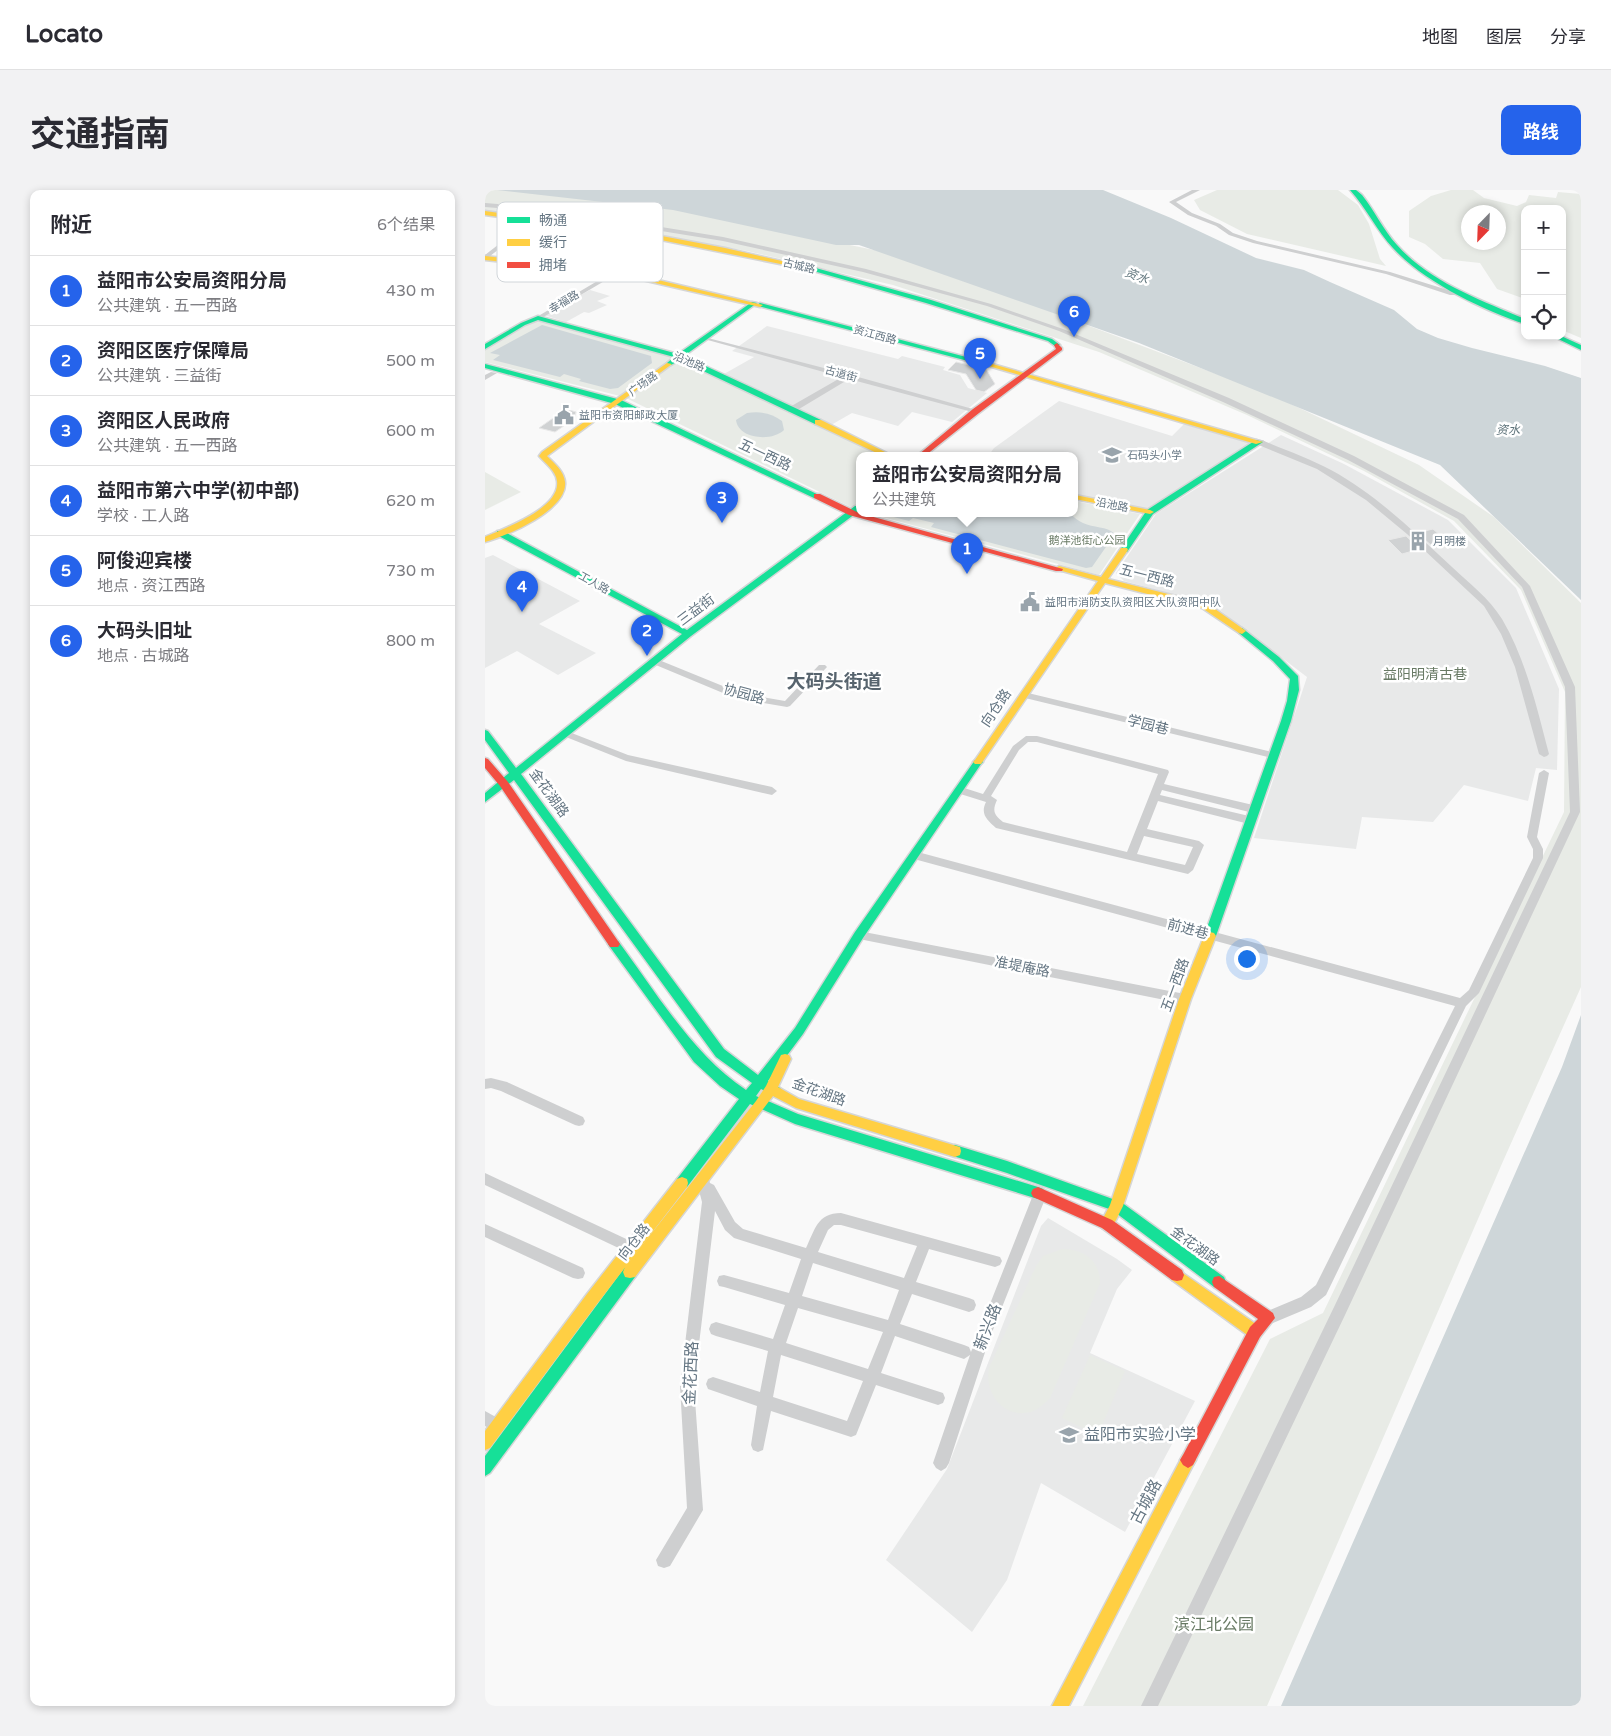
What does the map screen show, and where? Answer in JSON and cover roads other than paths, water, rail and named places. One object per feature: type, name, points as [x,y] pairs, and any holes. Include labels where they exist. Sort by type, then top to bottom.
[{"type":"street","points":[[1197,190],[1172,202],[1191,214],[1218,225],[1231,234],[1255,242],[1388,273],[1450,294],[1460,293]]},
{"type":"street","points":[[1353,190],[1367,204],[1390,241],[1406,259],[1437,281],[1521,320]]},
{"type":"street","points":[[663,230],[732,241],[864,270],[989,305],[1061,330],[1226,400],[1351,458],[1461,517],[1526,586],[1570,687],[1575,812],[1149,1706]]},
{"type":"street","name":"古城路","points":[[663,239],[750,254],[880,285],[977,314],[1056,342],[1060,349],[1026,374]]},
{"type":"street","points":[[485,258],[497,249]]},
{"type":"street","name":"幸福路","points":[[538,318],[599,282]]},
{"type":"street","name":"资江西路","points":[[661,282],[754,303],[1026,374],[1259,442]]},
{"type":"street","name":"广场路","points":[[485,540],[547,509],[557,500],[562,484],[557,470],[543,456],[754,303]]},
{"type":"street","points":[[485,347],[523,324],[538,318]]},
{"type":"street","name":"沿池路","points":[[538,318],[680,357],[881,452]]},
{"type":"street","name":"古道街","points":[[707,338],[976,411]]},
{"type":"street","points":[[1564,340],[1581,348]]},
{"type":"street","points":[[487,372],[615,404]]},
{"type":"street","points":[[926,452],[1026,374]]},
{"type":"street","points":[[791,410],[849,376]]},
{"type":"street","name":"五一西路","points":[[615,404],[854,512]]},
{"type":"street","points":[[1259,442],[1319,467],[1368,497],[1484,602],[1496,616],[1509,641],[1529,700],[1544,754]]},
{"type":"street","name":"向仓路","points":[[485,1443],[491,1422],[632,1248],[799,1031],[859,935],[1150,512],[1259,442]]},
{"type":"street","name":"沿池路","points":[[1078,498],[1150,512]]},
{"type":"street","name":"三益街","points":[[485,798],[688,634],[854,512]]},
{"type":"street","name":"五一西路","points":[[871,517],[1101,583],[1205,606],[1286,667],[1295,678],[1293,701],[1284,731],[1271,755],[1210,935],[1185,999],[1116,1206],[1107,1224]]},
{"type":"street","name":"工人路","points":[[501,532],[688,634]]},
{"type":"street","name":"协园路","points":[[655,661],[738,696],[787,704],[822,667]]},
{"type":"street","name":"学园巷","points":[[1024,694],[1271,755]]},
{"type":"street","name":"金花湖路","points":[[485,733],[720,1052],[759,1082],[796,1103],[1007,1167],[1116,1206],[1268,1318]]},
{"type":"street","points":[[564,733],[626,758],[772,791]]},
{"type":"street","points":[[985,798],[1016,748],[1026,739],[1037,739],[1164,772],[1131,856]]},
{"type":"street","points":[[485,761],[504,784],[625,960],[698,1058],[724,1082],[760,1104],[795,1119],[1040,1194],[1107,1224],[1255,1332]]},
{"type":"street","points":[[1268,1318],[1306,1302],[1321,1290],[1462,1003],[1473,993],[1538,858],[1538,849],[1531,837],[1544,774]]},
{"type":"street","points":[[1159,786],[1251,814]]},
{"type":"street","points":[[958,790],[991,800],[990,817],[1000,825],[1188,870],[1199,845],[1141,831]]},
{"type":"street","points":[[1155,796],[1251,814]]},
{"type":"street","name":"前进巷","points":[[914,855],[1462,1003]]},
{"type":"street","name":"准堤庵路","points":[[859,935],[1185,999]]},
{"type":"street","name":"向仓路","points":[[485,1468],[603,1307],[771,1089],[799,1031]]},
{"type":"street","points":[[485,1084],[491,1083],[503,1086],[579,1121]]},
{"type":"street","points":[[485,1179],[632,1248]]},
{"type":"street","points":[[702,1179],[729,1226],[739,1234],[969,1305]]},
{"type":"street","name":"金花西路","points":[[664,1560],[695,1510],[687,1386],[709,1202],[702,1179]]},
{"type":"street","name":"新兴路","points":[[941,1462],[983,1340],[1040,1194]]},
{"type":"street","points":[[758,1445],[772,1361],[809,1256],[823,1226],[831,1219],[841,1219],[995,1261]]},
{"type":"street","points":[[485,1230],[578,1273]]},
{"type":"street","points":[[713,1384],[851,1430],[925,1243]]},
{"type":"street","points":[[724,1281],[891,1328],[964,1352]]},
{"type":"street","name":"古城路","points":[[1060,1706],[1255,1332],[1268,1318]]},
{"type":"street","points":[[717,1329],[938,1398]]},
{"type":"water","name":"资水","points":[[497,190],[1103,190],[1171,218],[1256,258],[1304,270],[1394,310],[1417,329],[1438,338],[1545,366],[1581,378],[1581,600],[1440,465],[1139,343],[859,245],[836,245],[663,209],[663,202],[603,202]]},
{"type":"water","points":[[542,325],[651,356],[652,363],[618,388],[610,389],[579,381],[581,379],[564,374],[560,377],[493,360],[500,355],[490,353]]},
{"type":"water","points":[[747,413],[770,414],[782,421],[784,430],[772,436],[756,437],[749,435],[738,426],[736,420]]},
{"type":"water","name":"鹅洋池街心公园","points":[[894,517],[1074,517],[1083,523],[1112,531],[1115,534],[1092,567],[1086,568],[931,527],[934,523],[913,518],[909,521]]},
{"type":"water","points":[[1581,1015],[1581,1706],[1281,1706],[1562,1067]]},
{"type":"place","name":"大码头旧址","points":[[1074,337]]},
{"type":"place","name":"阿俊迎宾楼","points":[[980,379]]},
{"type":"place","name":"益阳市资阳邮政大厦","points":[[564,415]]},
{"type":"place","name":"石码头小学","points":[[1112,455]]},
{"type":"place","name":"资阳区人民政府","points":[[722,523]]},
{"type":"place","name":"月明楼","points":[[1418,541]]},
{"type":"place","name":"益阳市公安局资阳分局","points":[[967,574]]},
{"type":"place","name":"益阳市消防支队资阳区大队资阳中队","points":[[1030,602]]},
{"type":"place","name":"益阳市第六中学(初中部)","points":[[522,612]]},
{"type":"place","name":"资阳区医疗保障局","points":[[647,656]]},
{"type":"place","name":"益阳市实验小学","points":[[1069,1435]]},
{"type":"district","name":"大码头街道","points":[[834,682]]},
{"type":"park label","name":"益阳明清古巷","points":[[1425,674]]},
{"type":"park label","name":"滨江北公园","points":[[1214,1625]]}]
